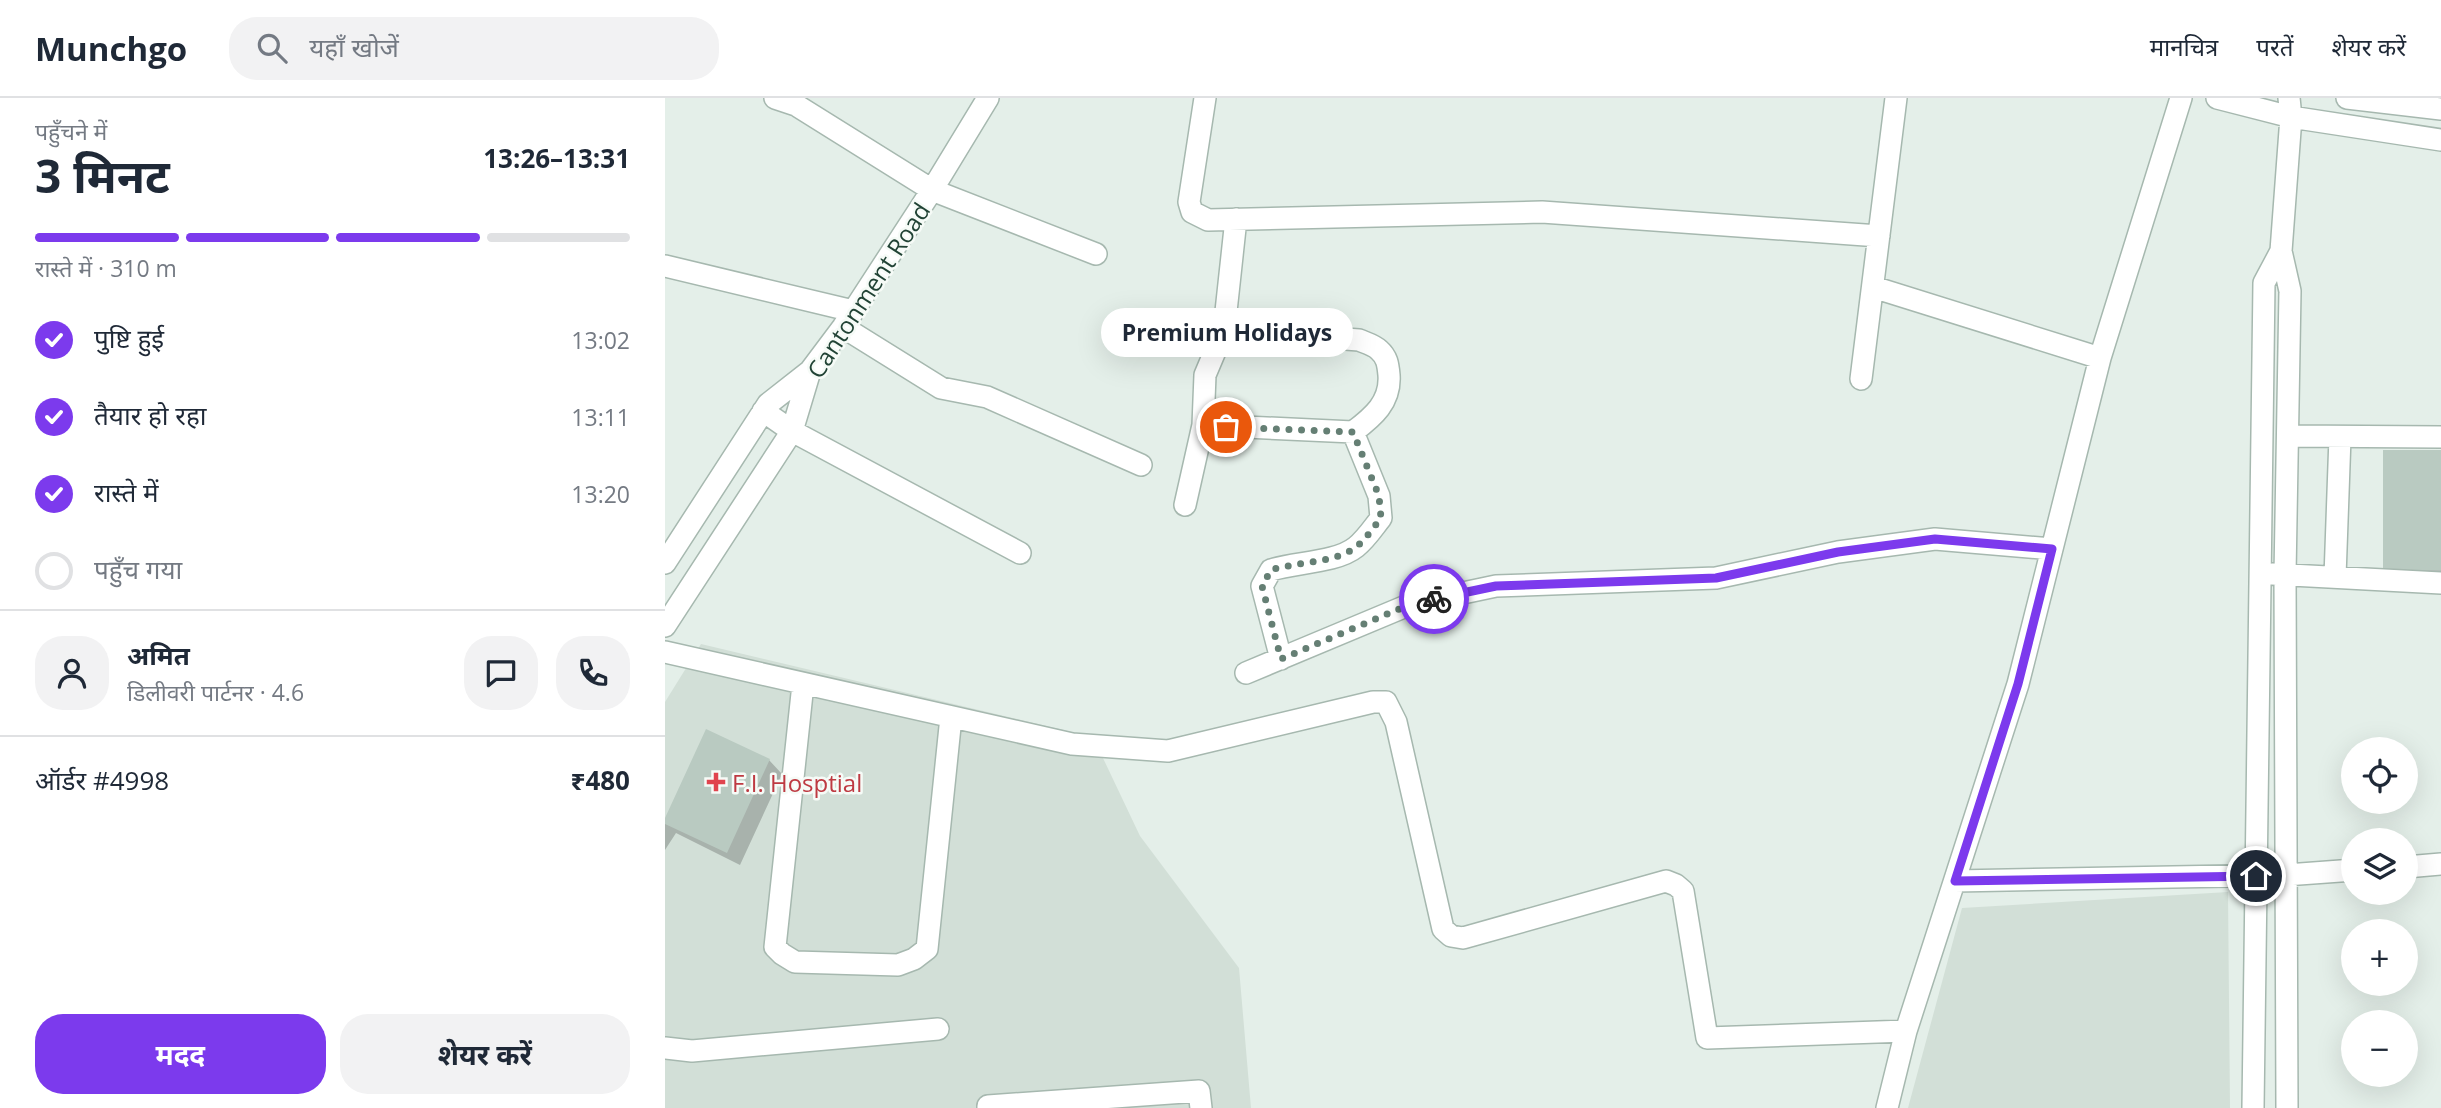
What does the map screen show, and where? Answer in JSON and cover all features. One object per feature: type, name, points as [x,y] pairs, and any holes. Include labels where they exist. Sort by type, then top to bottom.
[{"type":"street","points":[[775,98],[796,105],[932,190],[1096,254]]},
{"type":"street","name":"Cantonment Road","points":[[665,626],[792,431],[810,371],[848,319],[988,98]]},
{"type":"street","points":[[1205,98],[1189,202],[1192,212],[1208,220],[1542,212],[1879,236]]},
{"type":"street","points":[[1861,379],[1896,98]]},
{"type":"street","points":[[1887,1108],[1906,1031],[2018,684],[2100,358],[2181,98]]},
{"type":"street","points":[[2217,98],[2293,104],[2441,140]]},
{"type":"street","points":[[2347,98],[2441,109]]},
{"type":"street","points":[[2287,1108],[2285,575],[2290,291],[2281,251],[2293,104]]},
{"type":"street","points":[[1185,505],[1203,425],[1205,375],[1224,330],[1236,219]]},
{"type":"street","points":[[2253,1108],[2264,283],[2281,251]]},
{"type":"street","points":[[665,266],[848,319],[941,388],[987,397],[1141,466]]},
{"type":"street","points":[[1873,287],[2100,358]]},
{"type":"street","points":[[1203,425],[1353,432],[1383,406],[1389,384],[1387,360],[1378,348],[1359,340],[1224,330]]},
{"type":"street","points":[[665,563],[768,404],[810,371]]},
{"type":"street","points":[[764,411],[792,431],[1020,553]]},
{"type":"street","points":[[1281,659],[1262,586],[1271,570],[1334,557],[1354,549],[1381,518],[1379,496],[1353,432]]},
{"type":"street","points":[[2288,436],[2441,437]]},
{"type":"street","points":[[2335,577],[2340,437]]},
{"type":"street","points":[[1245,673],[1411,604],[1496,586],[1716,578],[1838,552],[1935,539],[2052,549]]},
{"type":"street","points":[[2259,574],[2441,583]]},
{"type":"street","points":[[665,652],[1072,744],[1168,751],[1373,702],[1386,702],[1396,722],[1443,929],[1451,936],[1463,939],[1666,881],[1683,891],[1707,1038],[1906,1031]]},
{"type":"street","points":[[803,684],[775,947],[795,962],[898,965],[914,959],[927,949],[951,717]]},
{"type":"street","points":[[2418,866],[2441,864]]},
{"type":"street","points":[[1955,881],[2256,876],[2341,871]]},
{"type":"street","points":[[665,1048],[692,1051],[938,1029]]},
{"type":"street","points":[[988,1108],[1199,1091],[1201,1108]]},
{"type":"shaded area","points":[[701,644],[1093,737],[1140,836],[1239,968],[1251,1108],[665,1108],[665,702]]},
{"type":"shaded area","points":[[2228,892],[2230,1108],[1908,1108],[1962,908]]},
{"type":"building","points":[[2383,450],[2441,450],[2441,570],[2383,570]]},
{"type":"building","points":[[706,729],[770,759],[727,853],[665,824],[665,818]]},
{"type":"way so far","points":[[1226,427],[1353,432],[1379,496],[1381,518],[1354,549],[1334,557],[1271,570],[1262,586],[1281,659],[1411,604],[1434,599]]},
{"type":"place","name":"Premium Holidays","points":[[1226,427]]},
{"type":"place","name":"F.I. Hosptial","points":[[716,782]]},
{"type":"route","points":[[1434,599],[1496,586],[1716,578],[1838,552],[1935,539],[2052,549],[2018,684],[1955,881],[2256,876]]}]
